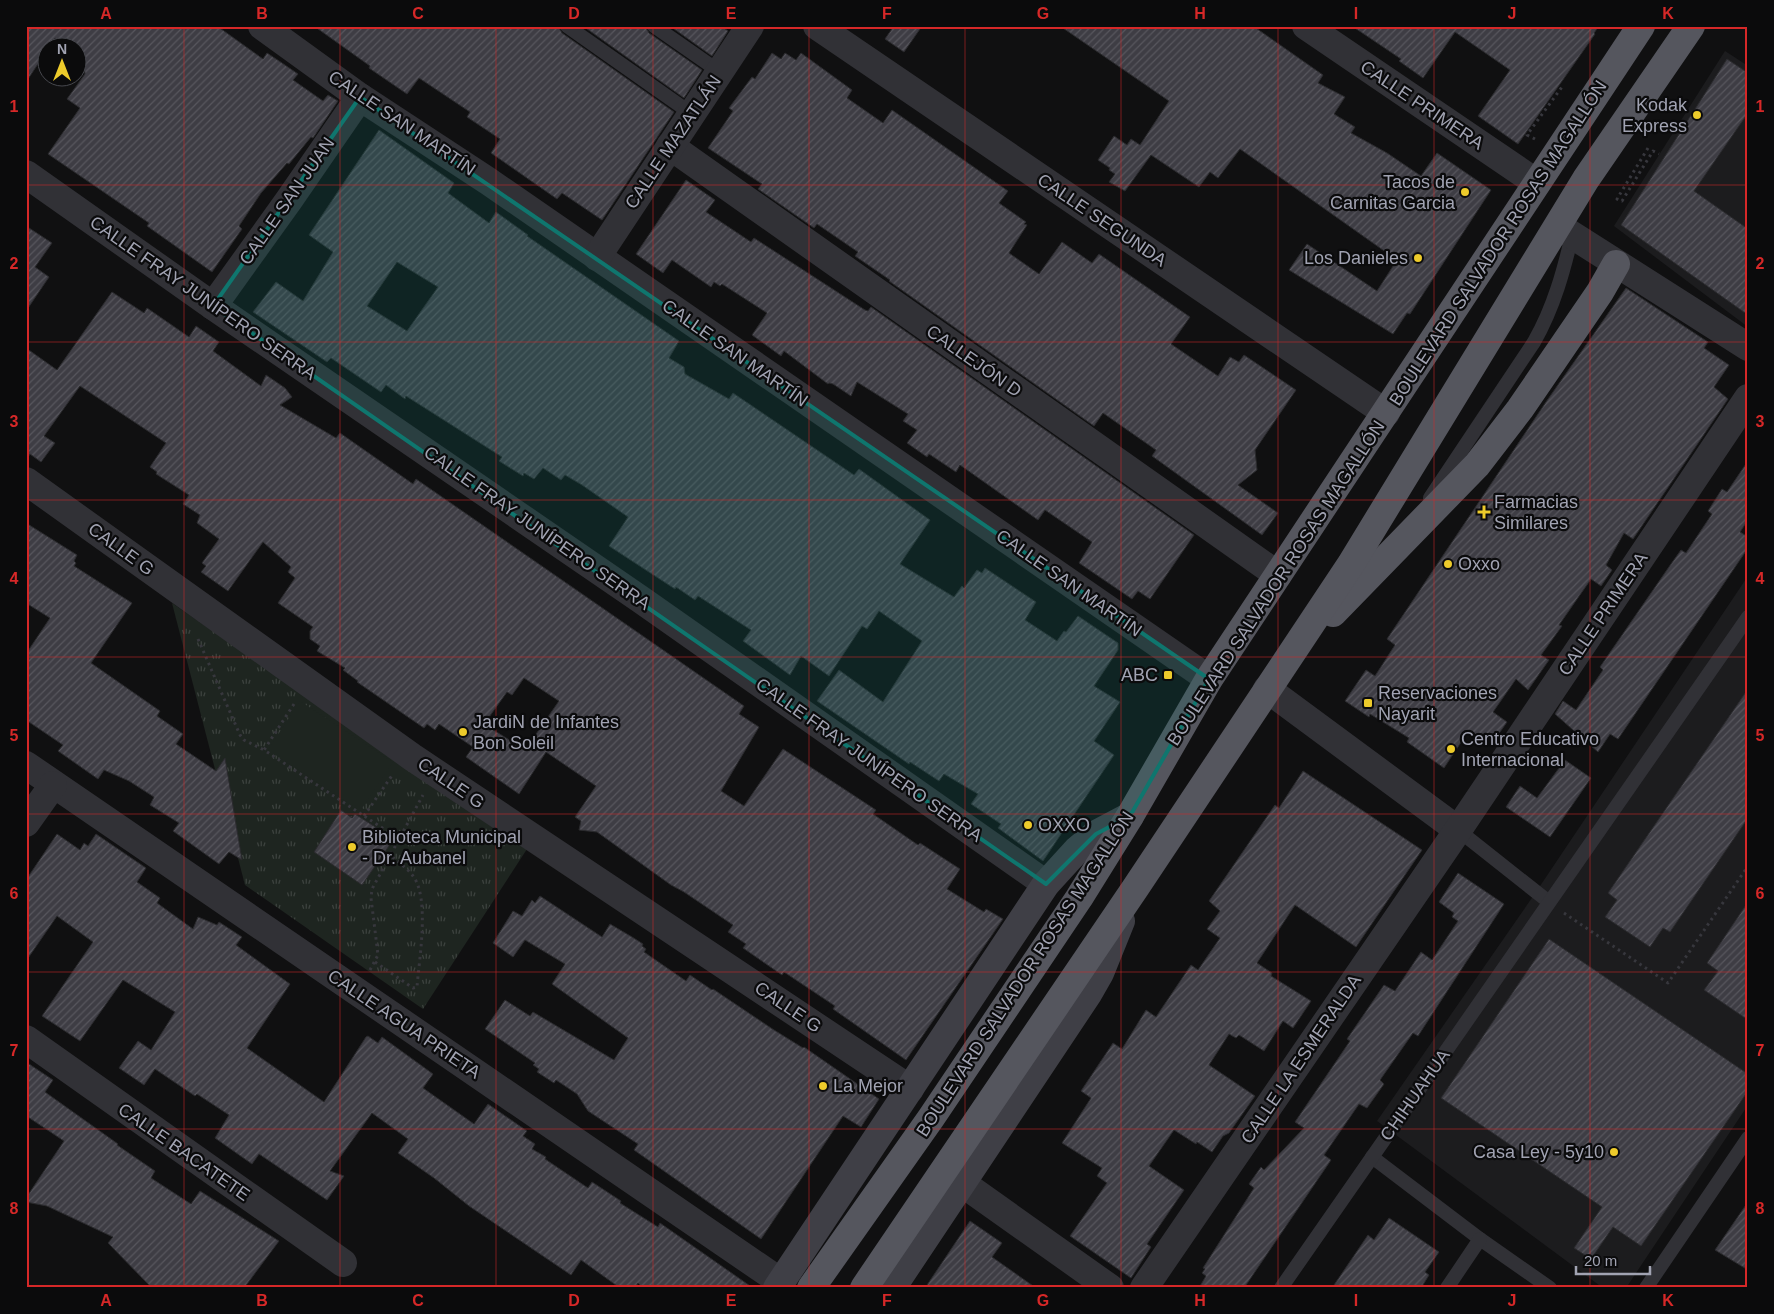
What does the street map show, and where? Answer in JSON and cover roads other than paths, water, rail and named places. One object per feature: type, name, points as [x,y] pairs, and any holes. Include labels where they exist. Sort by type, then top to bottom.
[{"type":"highway","name":"BOULEVARD SALVADOR ROSAS MAGALLÓN","points":[[811,1288],[931,1118],[1079,898],[1130,816],[1209,679],[1641,26]]},
{"type":"highway","points":[[864,1288],[1136,887],[1351,564],[1565,231],[1586,179],[1684,37],[1706,26]]},
{"type":"highway","points":[[1283,664],[1487,453],[1520,409],[1600,292],[1616,264]]},
{"type":"main road","points":[[779,1285],[1046,884],[1077,850],[1096,834],[1130,816]]},
{"type":"main road","points":[[892,1288],[1088,994],[1100,973],[1136,887]]},
{"type":"street","name":"CALLE SAN MARTÍN","points":[[262,26],[360,97],[488,181],[1209,679]]},
{"type":"street","name":"CALLE SEGUNDA","points":[[818,26],[1386,413]]},
{"type":"street","name":"CALLE PRIMERA","points":[[1306,26],[1537,183]]},
{"type":"street","name":"CALLE MAZATLÁN","points":[[597,257],[720,72],[747,27]]},
{"type":"street","name":"CALLE SAN JUAN","points":[[213,306],[360,97]]},
{"type":"street","name":"CALLEJÓN D","points":[[670,146],[1278,575]]},
{"type":"street","name":"CALLE FRAY JUNÍPERO SERRA","points":[[26,174],[213,306],[640,599],[1046,884]]},
{"type":"street","points":[[1565,231],[1748,347]]},
{"type":"street","name":"CALLE PRIMERA","points":[[1458,830],[1748,398]]},
{"type":"street","name":"CALLE G","points":[[26,481],[425,785],[910,1089]]},
{"type":"street","points":[[1267,689],[1458,830]]},
{"type":"street","name":"CALLE AGUA PRIETA","points":[[26,765],[779,1285]]},
{"type":"street","points":[[26,823],[53,785]]},
{"type":"street","name":"CALLE LA ESMERALDA","points":[[1144,1288],[1458,830]]},
{"type":"street","name":"CALLE BACATETE","points":[[26,1039],[343,1263]]},
{"type":"street","points":[[962,1183],[1110,1288]]},
{"type":"lane","points":[[567,26],[692,114]]},
{"type":"lane","points":[[654,26],[720,72]]},
{"type":"lane","points":[[1398,547],[1534,342],[1545,322],[1555,299],[1565,231]]},
{"type":"lane","name":"CHIHUAHUA","points":[[1281,1288],[1748,617]]},
{"type":"lane","points":[[1458,830],[1550,902]]},
{"type":"lane","points":[[1646,1288],[1748,1138]]},
{"type":"lane","points":[[1372,1158],[1547,1287]]},
{"type":"lane","points":[[1447,1288],[1480,1239]]},
{"type":"place","name":"Kodak Express","points":[[1697,115]]},
{"type":"place","name":"Tacos de Carnitas Garcia","points":[[1465,192]]},
{"type":"place","name":"Los Danieles","points":[[1418,258]]},
{"type":"place","name":"Farmacias Similares","points":[[1484,512]]},
{"type":"place","name":"Oxxo","points":[[1448,564]]},
{"type":"place","name":"ABC","points":[[1168,675]]},
{"type":"place","name":"Reservaciones Nayarit","points":[[1368,703]]},
{"type":"place","name":"JardiN de Infantes Bon Soleil","points":[[463,732]]},
{"type":"place","name":"Centro Educativo Internacional","points":[[1451,749]]},
{"type":"place","name":"OXXO","points":[[1028,825]]},
{"type":"place","name":"Biblioteca Municipal - Dr. Aubanel","points":[[352,847]]},
{"type":"place","name":"La Mejor","points":[[823,1086]]},
{"type":"place","name":"Casa Ley - 5y10","points":[[1614,1152]]}]
